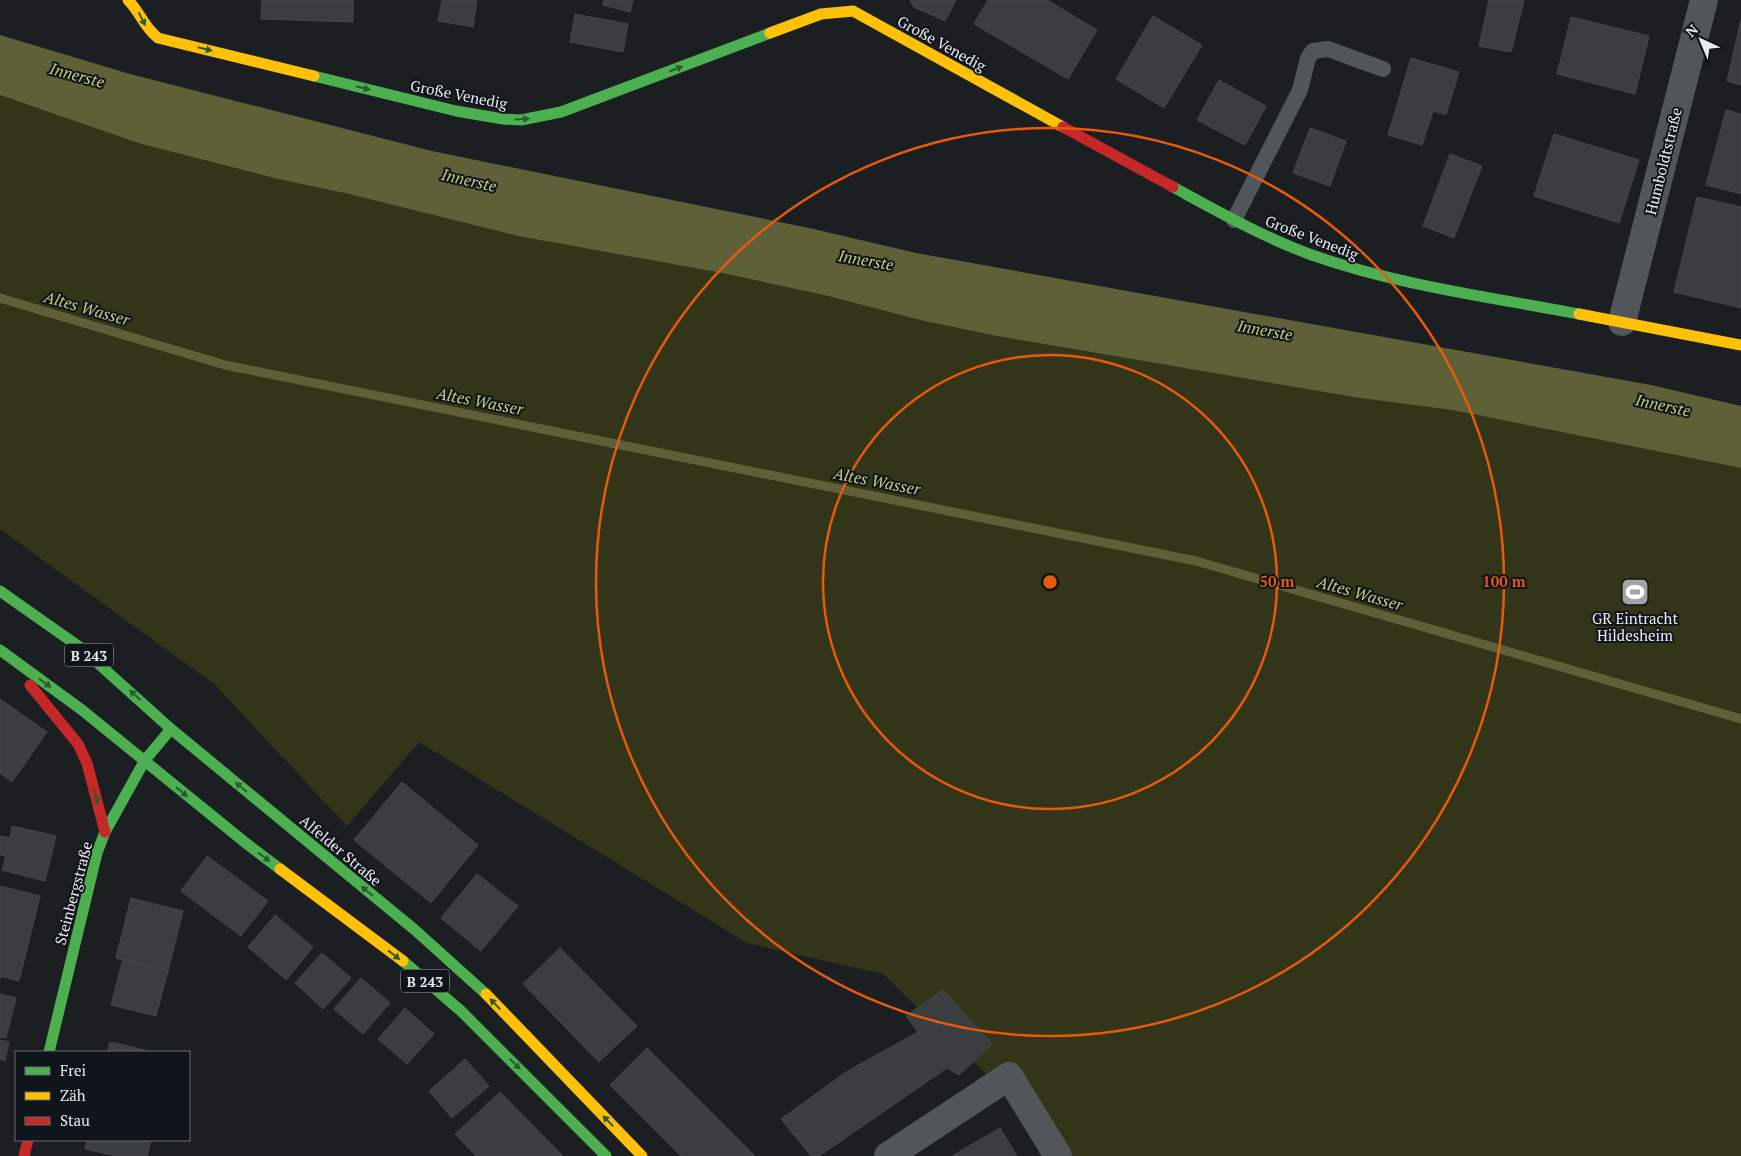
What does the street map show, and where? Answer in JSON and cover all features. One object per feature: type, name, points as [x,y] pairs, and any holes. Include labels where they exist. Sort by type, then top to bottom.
[{"type":"main road","name":"Große Venedig","points":[[128,0],[137,9],[147,29],[158,38],[456,111],[521,120],[561,112],[821,14],[853,6],[1234,220],[1286,246],[1351,269],[1416,285],[1741,345]]},
{"type":"main road","name":"Alfelder Straße","points":[[0,591],[81,648],[171,728],[415,930],[482,990],[642,1156]]},
{"type":"main road","name":"B 243","points":[[3,652],[82,710],[247,844],[394,954],[461,1011],[606,1156]]},
{"type":"main road","name":"B 243","points":[[3,652],[78,744],[87,763],[106,832]]},
{"type":"main road","name":"Steinbergstraße","points":[[49,1051],[97,853],[106,832],[145,760],[171,728]]},
{"type":"main road","points":[[24,1156],[28,1141]]},
{"type":"street","name":"Humboldtstraße","points":[[1622,322],[1704,0]]},
{"type":"street","points":[[888,1156],[1009,1076],[1058,1156]]},
{"type":"lane","points":[[1234,220],[1300,90],[1308,58],[1313,51],[1328,49],[1383,69]]},
{"type":"shaded area","points":[[0,95],[138,143],[278,179],[349,194],[518,236],[722,273],[824,295],[924,321],[997,336],[1360,398],[1452,410],[1741,468],[1741,1156],[1054,1156],[988,1076],[883,974],[747,943],[419,742],[347,826],[214,684],[0,529]]},
{"type":"water","name":"Innerste","points":[[0,35],[130,74],[432,151],[809,228],[916,253],[1651,385],[1741,406],[1741,468],[1452,410],[1360,398],[997,336],[924,321],[824,295],[722,273],[518,236],[349,194],[278,179],[138,143],[0,95]]},
{"type":"building","points":[[262,0],[353,0],[353,22],[261,19]]},
{"type":"building","points":[[442,0],[477,0],[473,27],[438,21]]},
{"type":"building","points":[[604,0],[633,0],[630,12],[603,5]]},
{"type":"building","points":[[910,0],[956,0],[945,21],[914,7]]},
{"type":"building","points":[[988,0],[1047,0],[1097,30],[1068,79],[974,24]]},
{"type":"building","points":[[1489,0],[1524,0],[1511,52],[1479,46]]},
{"type":"building","points":[[575,14],[628,24],[623,52],[570,42]]},
{"type":"building","points":[[1153,16],[1202,45],[1164,108],[1116,79]]},
{"type":"building","points":[[1571,17],[1649,36],[1635,94],[1557,74]]},
{"type":"building","points":[[1741,20],[1741,85],[1727,81]]},
{"type":"building","points":[[1411,58],[1459,72],[1446,115],[1433,111],[1422,145],[1388,135]]},
{"type":"building","points":[[1219,80],[1266,106],[1245,145],[1197,120]]},
{"type":"building","points":[[1726,110],[1741,114],[1741,194],[1706,185]]},
{"type":"building","points":[[1310,128],[1346,141],[1330,186],[1293,173]]},
{"type":"building","points":[[1554,134],[1639,160],[1619,223],[1534,196]]},
{"type":"building","points":[[1450,154],[1482,166],[1454,238],[1423,226]]},
{"type":"building","points":[[1697,197],[1741,207],[1741,308],[1674,292]]},
{"type":"building","points":[[0,699],[47,732],[12,782],[0,773]]},
{"type":"building","points":[[402,782],[478,845],[431,903],[354,840]]},
{"type":"building","points":[[12,826],[56,836],[45,881],[2,870],[6,856],[0,855],[0,836],[10,838]]},
{"type":"building","points":[[207,856],[268,901],[241,936],[181,891]]},
{"type":"building","points":[[477,874],[518,906],[481,951],[441,918]]},
{"type":"building","points":[[0,886],[40,896],[19,981],[1,976],[0,979]]},
{"type":"building","points":[[131,898],[183,911],[168,971],[116,958]]},
{"type":"building","points":[[275,915],[313,947],[286,980],[248,947]]},
{"type":"building","points":[[560,948],[637,1026],[599,1062],[523,984]]},
{"type":"building","points":[[322,953],[351,978],[323,1009],[295,983]]},
{"type":"building","points":[[123,959],[168,971],[156,1016],[111,1005]]},
{"type":"building","points":[[361,978],[390,1003],[363,1034],[334,1009]]},
{"type":"building","points":[[943,990],[992,1044],[959,1075],[947,1068],[819,1156],[811,1156],[781,1119],[846,1072],[918,1032],[906,1016]]},
{"type":"building","points":[[0,994],[16,998],[6,1038],[0,1037]]},
{"type":"building","points":[[405,1008],[434,1034],[407,1064],[378,1039]]},
{"type":"building","points":[[0,1040],[9,1042],[5,1061],[0,1059]]},
{"type":"building","points":[[110,1042],[148,1051],[107,1051]]},
{"type":"building","points":[[647,1048],[755,1156],[681,1156],[610,1085]]},
{"type":"building","points":[[465,1059],[489,1086],[452,1118],[429,1091]]},
{"type":"building","points":[[500,1092],[563,1156],[476,1156],[455,1134]]},
{"type":"building","points":[[1000,1128],[1017,1156],[952,1156]]},
{"type":"building","points":[[87,1141],[151,1141],[147,1156],[116,1156],[85,1149]]},
{"type":"waterway","name":"Altes Wasser","points":[[0,298],[225,365],[1196,561],[1741,719]]},
{"type":"traffic: fast","points":[[314,76],[456,111],[521,120],[561,112],[770,33]]},
{"type":"traffic: fast","points":[[1173,187],[1274,239],[1309,254],[1342,265],[1409,282],[1579,314]]},
{"type":"traffic: fast","points":[[0,591],[81,648],[171,729],[415,930],[486,994]]},
{"type":"traffic: fast","points":[[0,650],[82,710],[280,869]]},
{"type":"traffic: fast","points":[[49,1051],[97,853],[105,832],[145,760],[171,729]]},
{"type":"traffic: fast","points":[[403,961],[461,1011],[606,1156]]},
{"type":"traffic: slow","points":[[128,0],[158,38],[314,76]]},
{"type":"traffic: slow","points":[[770,33],[821,14],[853,11],[1063,127]]},
{"type":"traffic: slow","points":[[1579,314],[1741,345]]},
{"type":"traffic: slow","points":[[280,869],[403,961]]},
{"type":"traffic: slow","points":[[486,994],[642,1156]]},
{"type":"traffic: jam","points":[[1063,127],[1173,187]]},
{"type":"traffic: jam","points":[[30,685],[78,744],[87,763],[105,832]]},
{"type":"traffic: jam","points":[[24,1156],[28,1141]]},
{"type":"place","name":"GR Eintracht Hildesheim","points":[[1635,592]]}]
